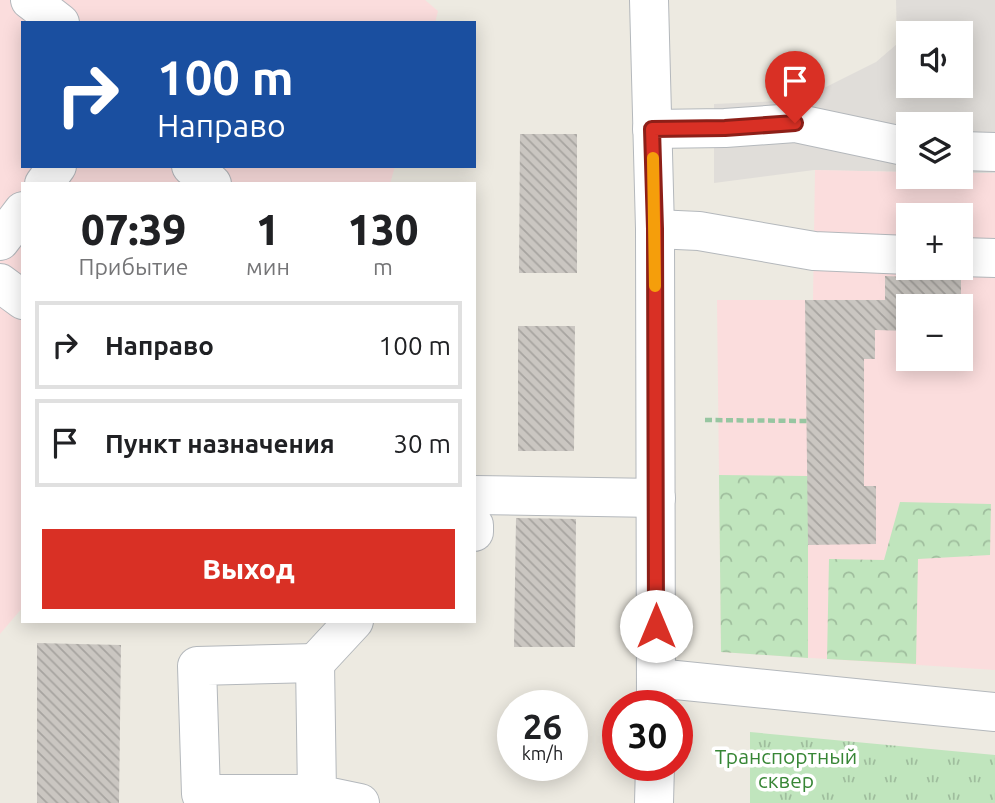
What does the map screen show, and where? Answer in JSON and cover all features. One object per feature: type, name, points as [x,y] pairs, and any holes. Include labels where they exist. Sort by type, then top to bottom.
[{"type":"street","points":[[30,0],[57,21]]},
{"type":"street","points":[[649,0],[655,229],[656,690]]},
{"type":"street","points":[[652,129],[795,123],[896,144]]},
{"type":"street","points":[[973,151],[995,152]]},
{"type":"street","points":[[193,168],[210,182]]},
{"type":"street","points":[[0,241],[21,214]]},
{"type":"street","points":[[655,229],[699,231],[814,251],[896,254]]},
{"type":"street","points":[[973,257],[995,258]]},
{"type":"street","points":[[0,283],[21,299]]},
{"type":"street","points":[[476,495],[656,498]]},
{"type":"street","points":[[317,794],[315,663],[352,623]]},
{"type":"street","points":[[315,663],[197,666],[201,794],[317,794],[359,803]]},
{"type":"street","points":[[693,694],[995,712]]},
{"type":"street","points":[[654,803],[655,781]]},
{"type":"path","points":[[705,420],[807,421]]},
{"type":"shaded area","points":[[0,0],[425,0],[438,11],[436,21],[21,21],[21,168],[394,168],[391,182],[21,182],[21,609],[0,634]]},
{"type":"shaded area","points":[[896,0],[995,0],[995,173],[973,173],[973,112],[896,112],[896,172],[814,170],[714,183],[714,104],[800,100],[876,62],[896,45],[896,98],[973,98],[973,21],[896,21]]},
{"type":"shaded area","points":[[815,170],[896,172],[896,189],[973,189],[973,173],[995,173],[995,670],[721,652],[717,300],[813,300]]},
{"type":"green space","points":[[719,475],[808,476],[808,658],[721,652]]},
{"type":"green space","points":[[900,502],[991,504],[990,555],[918,559],[916,664],[827,659],[829,559],[884,560]]},
{"type":"green space","name":"Транспортный сквер","points":[[750,732],[995,755],[995,803],[750,803]]},
{"type":"building","points":[[520,134],[577,134],[577,273],[519,273]]},
{"type":"building","points":[[885,276],[896,276],[896,280],[961,280],[961,294],[896,294],[896,331],[875,330],[875,359],[864,359],[864,486],[876,486],[876,544],[808,545],[805,300],[885,300]]},
{"type":"building","points":[[518,326],[575,326],[574,451],[518,451]]},
{"type":"building","points":[[516,518],[576,519],[575,647],[514,647]]},
{"type":"building","points":[[37,643],[121,645],[119,803],[37,803]]},
{"type":"slow traffic","points":[[653,158],[655,286]]},
{"type":"route","points":[[656,626],[655,229],[652,129],[795,123]]}]
